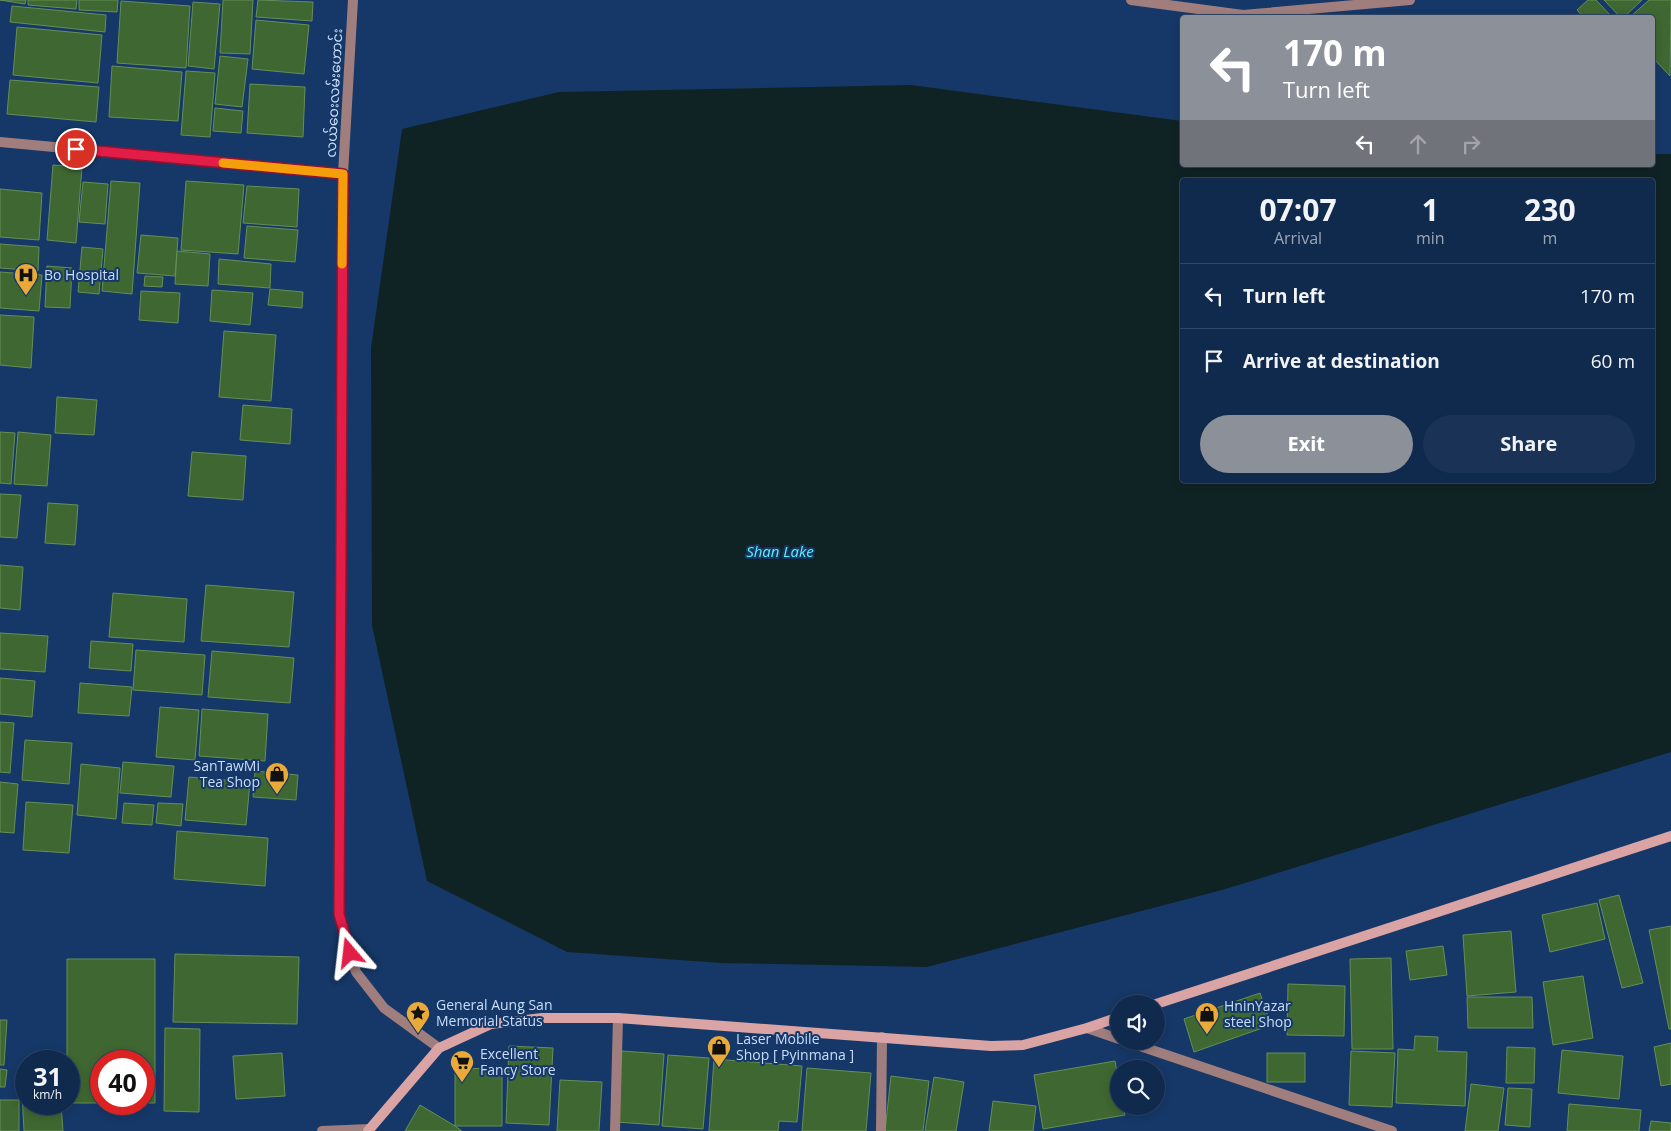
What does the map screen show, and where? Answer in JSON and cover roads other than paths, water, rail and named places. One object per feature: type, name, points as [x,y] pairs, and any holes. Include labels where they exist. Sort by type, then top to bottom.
[{"type":"main road","points":[[1165,1001],[1671,836]]},
{"type":"main road","points":[[369,1130],[438,1048],[491,1024],[542,1018],[618,1018],[991,1046],[1023,1045],[1110,1020]]},
{"type":"street","name":"လယ်ဝေးလမ်းဟောင်း","points":[[353,0],[343,174],[339,914],[356,972],[384,1008],[438,1048]]},
{"type":"street","points":[[1130,0],[1243,15],[1410,0]]},
{"type":"street","points":[[0,142],[343,174]]},
{"type":"street","points":[[615,1131],[618,1018]]},
{"type":"street","points":[[1087,1028],[1110,1036]]},
{"type":"street","points":[[882,1037],[882,1131]]},
{"type":"street","points":[[1152,1050],[1392,1131]]},
{"type":"street","points":[[322,1131],[369,1130]]},
{"type":"water","name":"Shan Lake","points":[[911,85],[1180,121],[1180,167],[1655,167],[1655,154],[1671,154],[1671,752],[1222,890],[927,967],[721,963],[567,952],[427,881],[372,625],[371,348],[402,129],[559,92]]},
{"type":"place","name":"Bo Hospital","points":[[26,296]]},
{"type":"place","name":"SanTawMi Tea Shop","points":[[277,795]]},
{"type":"place","name":"General Aung San Memorial Status","points":[[418,1034]]},
{"type":"place","name":"HninYazar steel Shop","points":[[1207,1035]]},
{"type":"place","name":"Laser Mobile Shop [ Pyinmana ]","points":[[719,1068]]},
{"type":"place","name":"Excellent Fancy Store","points":[[462,1083]]}]
